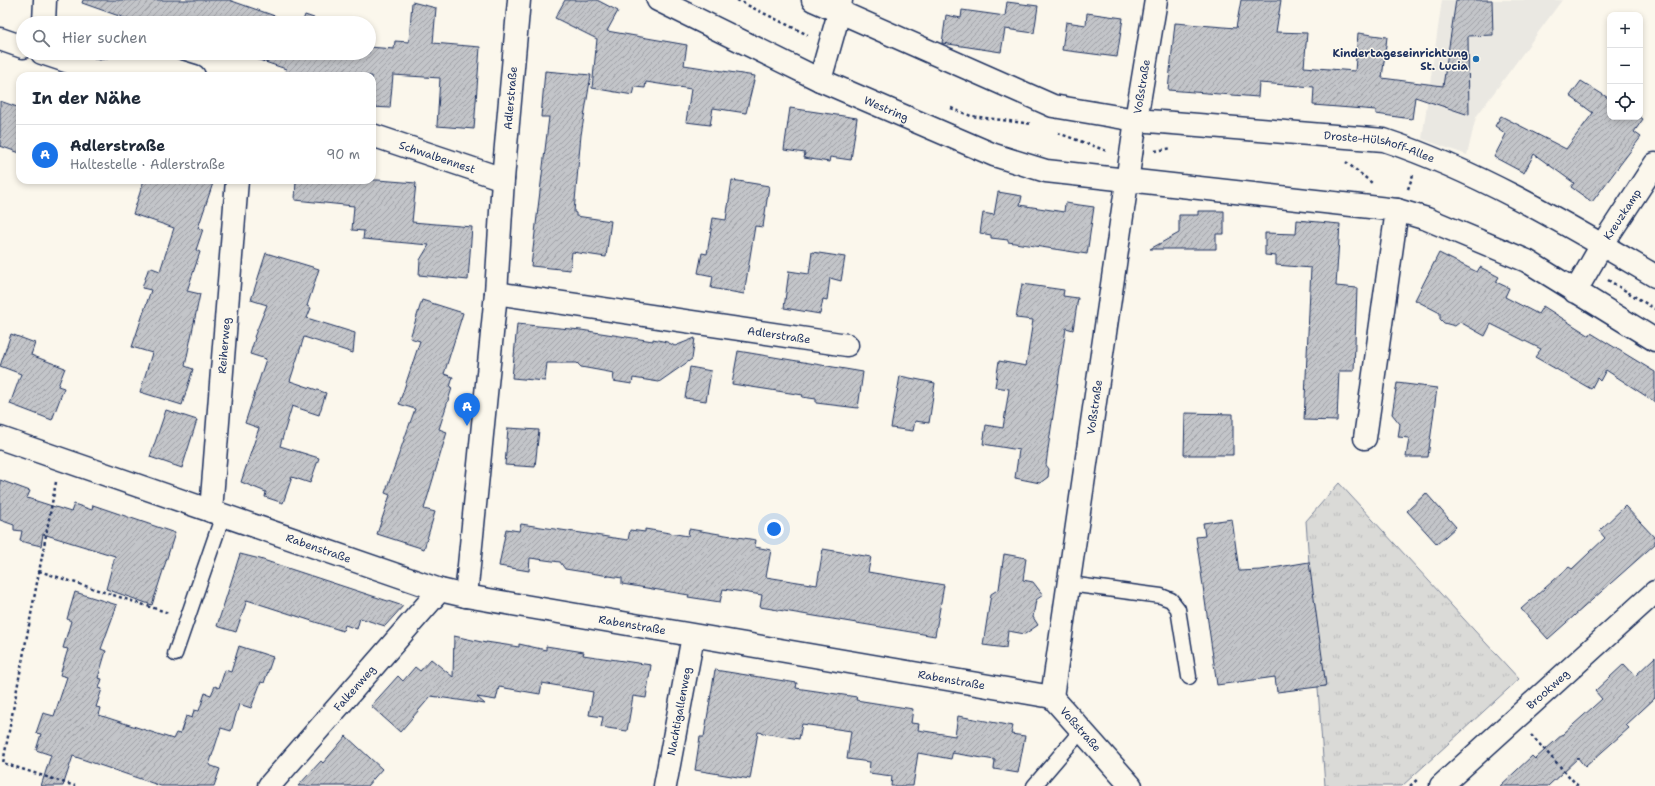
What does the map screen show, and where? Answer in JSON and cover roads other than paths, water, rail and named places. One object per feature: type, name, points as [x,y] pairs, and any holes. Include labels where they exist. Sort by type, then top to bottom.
[{"type":"street","points":[[44,16],[45,0]]},
{"type":"street","name":"Adlerstraße","points":[[466,596],[496,293],[503,179],[519,0]]},
{"type":"street","name":"Westring","points":[[658,0],[820,80],[994,156],[1046,171],[1128,181]]},
{"type":"street","points":[[813,0],[840,6],[1053,106],[1136,120]]},
{"type":"street","name":"Voßstraße","points":[[1131,786],[1052,697],[1136,120],[1156,0]]},
{"type":"street","points":[[820,80],[840,6]]},
{"type":"street","points":[[0,39],[16,45]]},
{"type":"street","points":[[63,60],[100,72],[142,60],[181,72]]},
{"type":"street","name":"Droste-Hülshoff-Allee","points":[[1136,120],[1384,140],[1484,180],[1655,276]]},
{"type":"street","name":"Schwalbennest","points":[[376,136],[503,179]]},
{"type":"street","name":"Kreuzkamp","points":[[1602,245],[1655,164]]},
{"type":"street","points":[[1128,181],[1397,210],[1427,219],[1527,261],[1655,340]]},
{"type":"street","name":"Reiherweg","points":[[217,513],[237,184]]},
{"type":"street","points":[[1365,438],[1397,210]]},
{"type":"street","points":[[1576,292],[1602,245]]},
{"type":"street","name":"Adlerstraße","points":[[496,293],[847,345]]},
{"type":"street","name":"Rabenstraße","points":[[0,438],[440,590],[466,596],[692,636],[1052,697]]},
{"type":"street","name":"Falkenweg","points":[[269,786],[440,590]]},
{"type":"street","name":"Brookweg","points":[[1441,786],[1655,592]]},
{"type":"street","name":"Nachtigallenweg","points":[[665,786],[692,636]]},
{"type":"lane","points":[[175,654],[187,619],[217,513]]},
{"type":"lane","points":[[1068,584],[1161,596],[1171,600],[1178,608],[1189,677]]},
{"type":"lane","points":[[1034,786],[1081,731]]},
{"type":"place","name":"Kindertageseinrichtung St. Lucia","points":[[1476,59]]},
{"type":"place","name":"Adlerstraße","points":[[467,426]]}]
